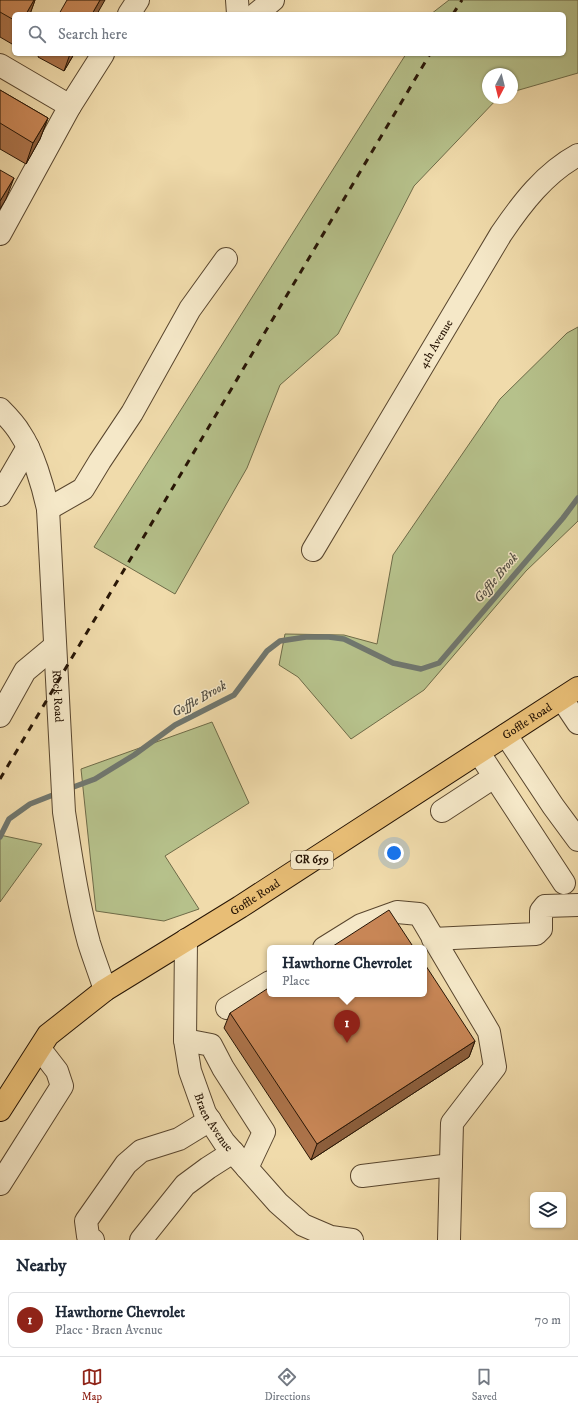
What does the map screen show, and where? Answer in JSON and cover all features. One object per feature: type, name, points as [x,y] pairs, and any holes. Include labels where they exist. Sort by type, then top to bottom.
[{"type":"main road","name":"Goffle Road","points":[[0,1110],[44,1042],[105,990],[253,898],[570,694]]},
{"type":"street","points":[[130,12],[138,0]]},
{"type":"street","points":[[237,0],[238,12]]},
{"type":"street","points":[[258,12],[273,0]]},
{"type":"street","points":[[0,234],[70,106],[102,56]]},
{"type":"street","points":[[0,65],[70,106]]},
{"type":"street","name":"4th Avenue","points":[[313,550],[501,234],[532,192],[569,160],[578,155]]},
{"type":"street","points":[[48,508],[83,489],[132,413],[190,309],[226,259]]},
{"type":"street","name":"Rock Road","points":[[0,409],[20,433],[28,447],[44,491],[48,508],[64,812],[70,853],[86,930],[105,990]]},
{"type":"street","points":[[0,495],[28,447]]},
{"type":"street","points":[[0,716],[25,671],[55,646]]},
{"type":"street","points":[[570,694],[578,723]]},
{"type":"street","points":[[506,735],[553,806],[578,840]]},
{"type":"street","points":[[479,753],[564,883]]},
{"type":"street","points":[[442,811],[494,777]]},
{"type":"street","points":[[434,939],[536,934],[541,929],[541,911],[545,906],[578,905]]},
{"type":"street","points":[[329,945],[361,925],[397,912],[419,914],[489,1032],[495,1067],[452,1123],[449,1240]]},
{"type":"street","name":"Braen Avenue","points":[[186,940],[185,1040],[192,1077],[200,1102],[224,1142],[278,1203],[303,1225],[331,1237],[352,1240]]},
{"type":"street","points":[[228,1008],[267,984]]},
{"type":"street","points":[[141,1240],[185,1185],[208,1168],[240,1160],[264,1132],[211,1045],[185,1040]]},
{"type":"street","points":[[0,1184],[62,1086],[44,1042]]},
{"type":"street","points":[[92,1240],[88,1236],[86,1221],[126,1164],[141,1151],[179,1139],[210,1120]]},
{"type":"street","points":[[362,1176],[451,1165]]},
{"type":"green space","points":[[449,0],[578,0],[578,73],[518,90],[518,68],[482,68],[482,104],[492,104],[414,186],[338,334],[280,385],[247,468],[175,594],[94,547],[405,56],[566,56],[566,12],[434,12]]},
{"type":"green space","points":[[578,327],[578,521],[526,571],[424,690],[351,739],[298,677],[279,665],[285,634],[344,635],[377,644],[393,555],[500,399],[567,333]]},
{"type":"green space","points":[[212,722],[249,803],[165,856],[199,909],[164,921],[96,911],[81,769]]},
{"type":"green space","points":[[0,835],[42,844],[0,902]]},
{"type":"building","points":[[0,0],[34,0],[27,12],[12,12],[12,19],[0,12]]},
{"type":"building","points":[[67,0],[100,0],[93,12],[60,12]]},
{"type":"building","points":[[0,90],[48,118],[33,143],[0,123]]},
{"type":"building","points":[[0,170],[14,178],[0,201]]},
{"type":"building","points":[[389,910],[412,945],[335,945]]},
{"type":"building","points":[[427,968],[475,1041],[317,1144],[230,1013],[267,989],[267,997],[427,997]]},
{"type":"waterway","name":"Goffle Brook","points":[[68,789],[95,779],[134,755],[175,725],[234,695],[267,651],[280,641],[306,637],[329,637],[344,639],[393,663],[421,669],[439,663],[563,518],[578,498]]},
{"type":"waterway","name":"Goffle Brook","points":[[0,837],[9,819],[30,804],[58,793]]},
{"type":"railway","points":[[454,12],[462,0]]},
{"type":"railway","points":[[0,779],[429,56]]},
{"type":"place","name":"Hawthorne Chevrolet","points":[[347,1043]]}]
